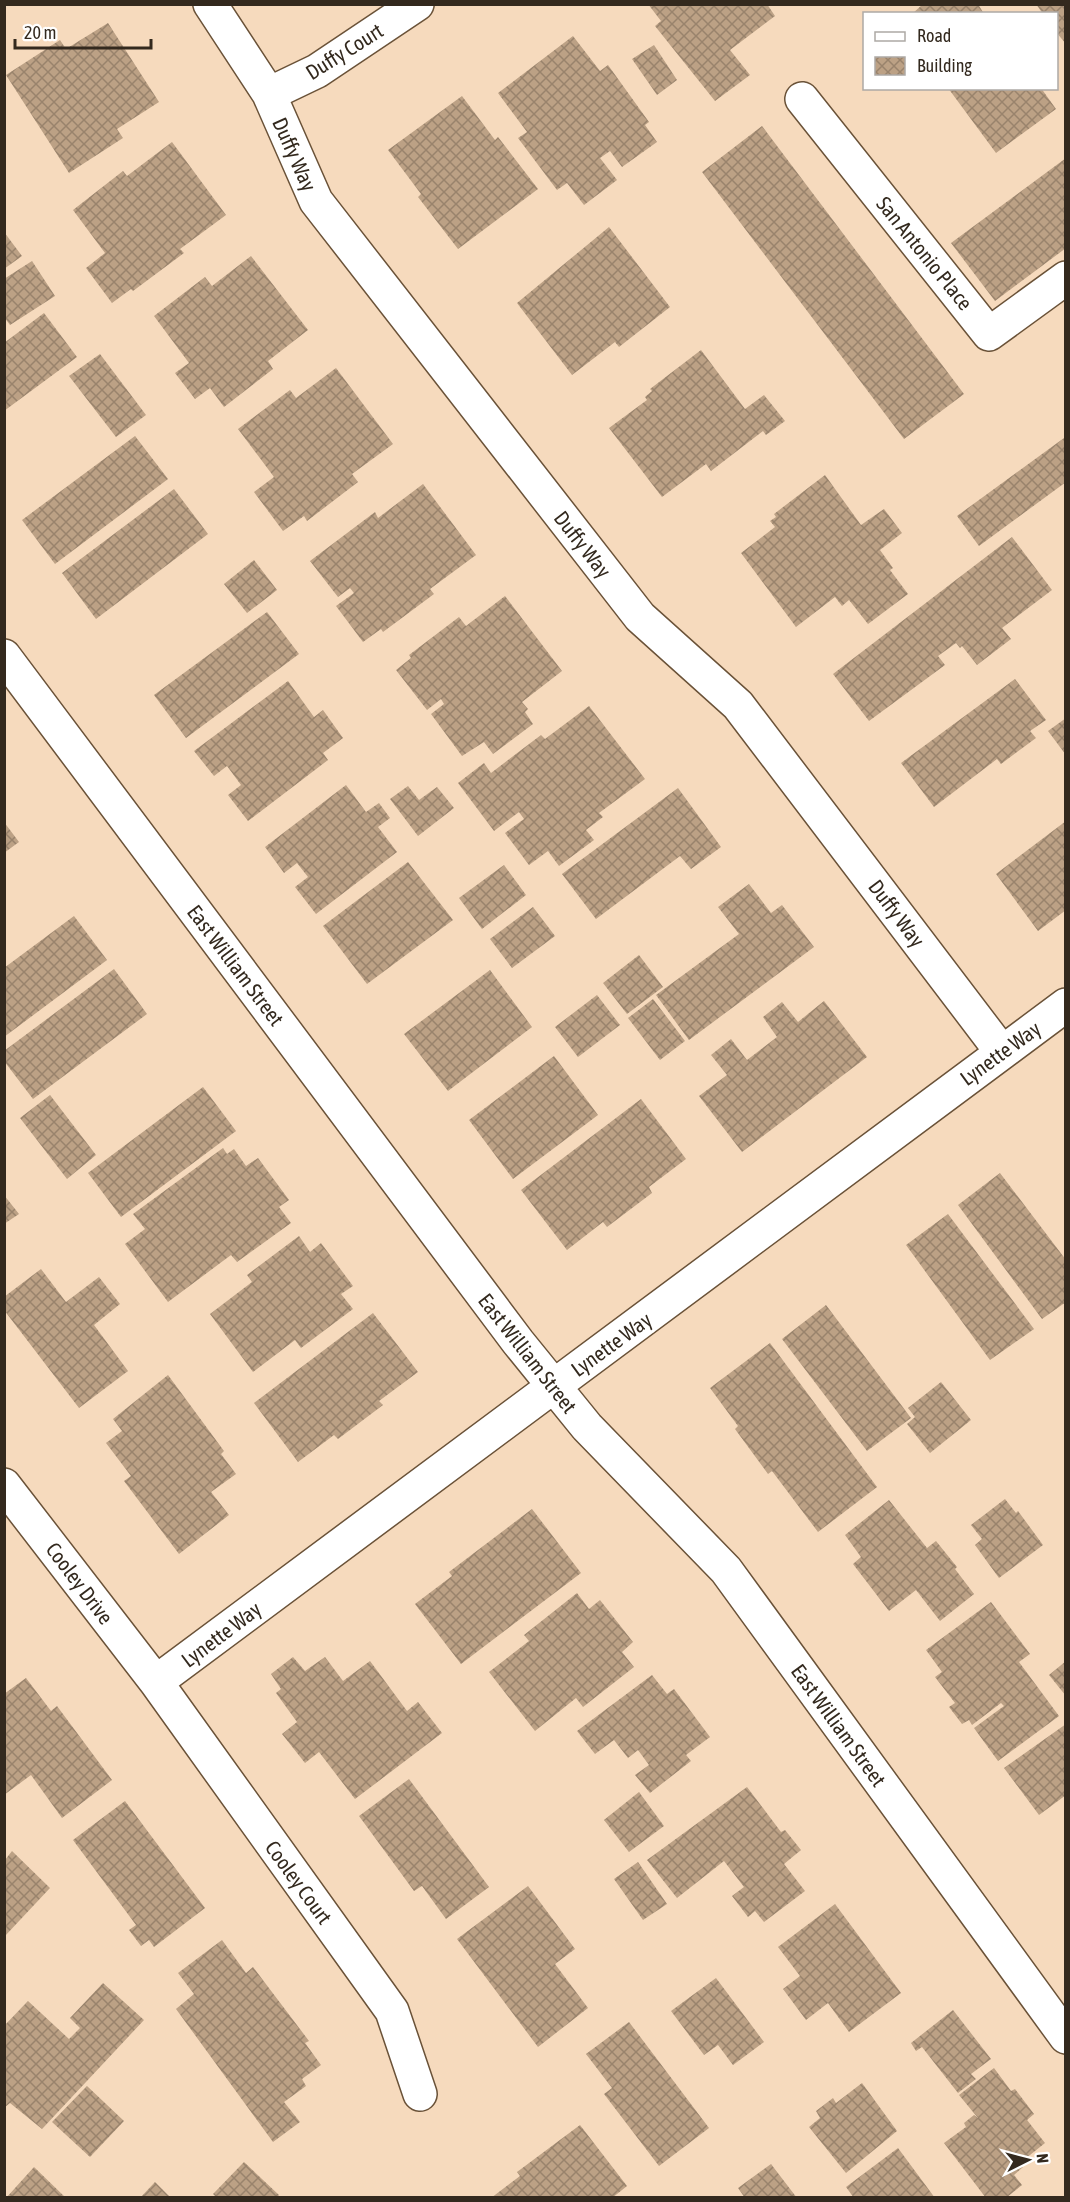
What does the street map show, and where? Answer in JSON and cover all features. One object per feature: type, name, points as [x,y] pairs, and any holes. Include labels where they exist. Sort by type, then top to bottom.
[{"type":"street","name":"Duffy Way","points":[[210,4],[269,94],[316,201],[640,617],[738,705],[1001,1051]]},
{"type":"street","name":"Duffy Court","points":[[269,94],[317,71],[417,4]]},
{"type":"street","name":"San Antonio Place","points":[[802,99],[989,334],[1065,278]]},
{"type":"street","name":"East William Street","points":[[4,656],[553,1386],[587,1427],[726,1570],[1065,2037]]},
{"type":"street","name":"Lynette Way","points":[[156,1682],[1065,1005]]},
{"type":"street","name":"Cooley Drive","points":[[4,1485],[156,1682]]},
{"type":"street","name":"Cooley Court","points":[[156,1682],[392,2011],[420,2094]]},
{"type":"building","points":[[648,4],[767,4],[775,16],[730,50],[750,75],[715,101],[655,26],[661,21]]},
{"type":"building","points":[[923,4],[978,4],[983,12],[914,12]]},
{"type":"building","points":[[1036,4],[1066,4],[1066,44],[1058,34],[1058,12],[1042,12]]},
{"type":"building","points":[[108,23],[159,102],[117,129],[123,138],[69,173],[6,75],[60,40],[66,49]]},
{"type":"building","points":[[573,36],[600,71],[608,65],[649,122],[645,125],[657,142],[622,167],[610,151],[600,158],[617,180],[584,205],[567,183],[557,190],[518,138],[527,132],[498,93]]},
{"type":"building","points":[[654,45],[677,80],[657,95],[632,59]]},
{"type":"building","points":[[949,90],[1042,90],[1056,109],[996,153]]},
{"type":"building","points":[[462,96],[495,140],[498,137],[538,189],[458,249],[418,197],[421,194],[388,150]]},
{"type":"building","points":[[762,126],[964,394],[904,439],[702,172]]},
{"type":"building","points":[[172,142],[226,215],[180,249],[184,253],[133,291],[131,289],[112,303],[86,268],[105,253],[73,210],[123,171],[127,176]]},
{"type":"building","points":[[1066,158],[1066,248],[995,301],[951,243]]},
{"type":"building","points":[[609,227],[670,307],[619,347],[615,342],[572,375],[517,303]]},
{"type":"building","points":[[4,232],[22,256],[4,269]]},
{"type":"building","points":[[251,256],[308,330],[268,361],[273,369],[224,407],[210,388],[195,399],[175,373],[189,363],[154,316],[205,277],[212,286]]},
{"type":"building","points":[[32,261],[55,296],[10,325],[4,317],[4,279]]},
{"type":"building","points":[[44,313],[77,357],[4,411],[4,343]]},
{"type":"building","points":[[701,350],[745,409],[764,395],[785,421],[766,435],[763,431],[711,471],[706,464],[662,497],[609,428],[647,400],[645,397],[652,391],[650,389]]},
{"type":"building","points":[[100,354],[146,415],[116,437],[69,376]]},
{"type":"building","points":[[336,368],[393,444],[352,474],[358,482],[307,521],[304,516],[283,531],[254,492],[274,477],[238,429],[290,390],[296,398]]},
{"type":"building","points":[[135,436],[168,479],[55,564],[22,520]]},
{"type":"building","points":[[1064,438],[1066,482],[979,546],[957,516]]},
{"type":"building","points":[[825,475],[861,525],[884,509],[902,533],[880,550],[893,568],[890,570],[908,594],[868,624],[849,600],[842,606],[835,597],[796,627],[741,553],[775,527],[770,521],[776,517],[774,514]]},
{"type":"building","points":[[423,484],[476,555],[430,589],[434,594],[383,632],[381,629],[363,642],[336,606],[354,593],[350,588],[338,597],[310,561],[375,512],[378,518]]},
{"type":"building","points":[[174,489],[208,534],[96,619],[62,573]]},
{"type":"building","points":[[1012,537],[1052,590],[1002,628],[1011,639],[977,665],[962,646],[960,648],[956,643],[938,656],[945,665],[869,721],[833,674]]},
{"type":"building","points":[[254,560],[277,590],[247,613],[224,584]]},
{"type":"building","points":[[505,596],[562,671],[522,702],[528,709],[525,712],[533,724],[493,754],[484,742],[462,756],[431,714],[444,704],[441,699],[427,710],[396,670],[411,658],[409,655],[459,617],[466,626]]},
{"type":"building","points":[[267,612],[299,654],[186,738],[154,695]]},
{"type":"building","points":[[1015,679],[1046,720],[1030,731],[1036,738],[1001,764],[997,759],[934,807],[901,763]]},
{"type":"building","points":[[288,681],[314,717],[323,710],[343,738],[323,753],[328,760],[248,821],[228,795],[241,785],[227,766],[214,776],[194,751]]},
{"type":"building","points":[[589,706],[645,779],[599,813],[603,817],[586,830],[594,840],[559,866],[548,851],[529,865],[505,833],[524,819],[519,812],[494,831],[458,783],[484,763],[491,773],[541,735],[545,739]]},
{"type":"building","points":[[1066,718],[1066,755],[1048,731]]},
{"type":"building","points":[[346,785],[366,812],[379,803],[390,818],[378,827],[397,852],[316,914],[295,887],[308,877],[297,863],[284,873],[265,847]]},
{"type":"building","points":[[408,786],[419,800],[437,787],[454,808],[418,836],[390,799]]},
{"type":"building","points":[[678,788],[721,847],[691,869],[680,856],[596,919],[562,874]]},
{"type":"building","points":[[1066,821],[1066,910],[1038,931],[996,874]]},
{"type":"building","points":[[4,822],[19,842],[4,853]]},
{"type":"building","points":[[408,862],[453,920],[367,984],[323,926]]},
{"type":"building","points":[[504,865],[526,895],[482,929],[459,898]]},
{"type":"building","points":[[749,884],[771,913],[782,905],[814,947],[689,1040],[656,995],[739,934],[718,907]]},
{"type":"building","points":[[533,907],[555,936],[512,968],[490,939]]},
{"type":"building","points":[[74,916],[107,960],[4,1037],[4,968]]},
{"type":"building","points":[[639,955],[663,987],[627,1014],[603,983]]},
{"type":"building","points":[[114,969],[147,1014],[33,1099],[4,1061],[4,1051]]},
{"type":"building","points":[[490,970],[532,1027],[448,1091],[404,1034]]},
{"type":"building","points":[[597,995],[620,1025],[578,1057],[555,1027]]},
{"type":"building","points":[[653,999],[685,1041],[660,1060],[628,1018]]},
{"type":"building","points":[[824,1001],[867,1057],[742,1152],[699,1096],[727,1075],[711,1055],[731,1039],[747,1060],[777,1037],[763,1017],[782,1002],[798,1022]]},
{"type":"building","points":[[554,1056],[598,1115],[513,1179],[469,1120]]},
{"type":"building","points":[[203,1087],[236,1131],[121,1217],[88,1173]]},
{"type":"building","points":[[50,1095],[96,1155],[67,1179],[20,1118]]},
{"type":"building","points":[[641,1099],[686,1159],[649,1187],[652,1193],[607,1227],[603,1222],[567,1250],[521,1190]]},
{"type":"building","points":[[223,1148],[227,1154],[234,1149],[246,1166],[258,1158],[289,1200],[279,1207],[291,1223],[237,1262],[231,1255],[168,1302],[125,1244],[145,1229],[133,1214]]},
{"type":"building","points":[[1000,1173],[1066,1260],[1066,1302],[1042,1319],[958,1205]]},
{"type":"building","points":[[4,1195],[19,1214],[4,1224]]},
{"type":"building","points":[[948,1214],[1034,1329],[990,1360],[906,1245]]},
{"type":"building","points":[[299,1236],[310,1252],[321,1243],[353,1286],[341,1294],[353,1309],[301,1348],[295,1340],[253,1372],[210,1314],[252,1282],[247,1275]]},
{"type":"building","points":[[41,1269],[66,1302],[99,1277],[120,1304],[94,1325],[128,1371],[79,1408],[4,1310],[4,1297]]},
{"type":"building","points":[[826,1305],[911,1418],[867,1451],[782,1339]]},
{"type":"building","points":[[373,1313],[418,1372],[379,1401],[383,1405],[338,1439],[334,1435],[298,1462],[254,1403]]},
{"type":"building","points":[[770,1343],[877,1487],[818,1532],[772,1471],[768,1474],[735,1429],[738,1426],[710,1388]]},
{"type":"building","points":[[168,1375],[224,1451],[221,1454],[236,1474],[211,1492],[229,1515],[179,1554],[124,1481],[131,1476],[106,1443],[122,1431],[113,1419]]},
{"type":"building","points":[[941,1382],[971,1420],[930,1453],[907,1424],[915,1417],[908,1408]]},
{"type":"building","points":[[1005,1499],[1016,1513],[1018,1511],[1043,1545],[999,1578],[975,1545],[982,1539],[971,1525]]},
{"type":"building","points":[[889,1500],[927,1548],[936,1541],[957,1567],[955,1569],[974,1594],[940,1621],[916,1590],[889,1611],[853,1564],[861,1557],[845,1535]]},
{"type":"building","points":[[532,1509],[581,1573],[461,1664],[415,1604],[452,1576],[449,1572]]},
{"type":"building","points":[[577,1593],[589,1609],[600,1600],[633,1642],[622,1652],[634,1667],[583,1707],[576,1698],[535,1731],[489,1672],[529,1641],[524,1635]]},
{"type":"building","points":[[991,1602],[1030,1654],[1019,1662],[1059,1716],[998,1761],[974,1728],[1004,1706],[1001,1703],[972,1725],[969,1720],[962,1724],[949,1707],[955,1703],[935,1677],[942,1672],[926,1650]]},
{"type":"building","points":[[293,1657],[305,1671],[325,1657],[343,1681],[370,1661],[407,1711],[418,1702],[442,1733],[355,1799],[319,1752],[305,1763],[282,1734],[297,1722],[276,1693],[281,1689],[271,1674]]},
{"type":"building","points":[[1066,1661],[1066,1696],[1049,1675]]},
{"type":"building","points":[[652,1675],[667,1694],[674,1689],[710,1737],[686,1755],[691,1761],[650,1793],[635,1775],[649,1765],[638,1750],[628,1758],[614,1740],[595,1754],[577,1731]]},
{"type":"building","points":[[26,1678],[51,1711],[57,1706],[112,1780],[62,1818],[31,1775],[4,1795],[4,1694]]},
{"type":"building","points":[[1066,1724],[1066,1795],[1039,1815],[1004,1768]]},
{"type":"building","points":[[409,1779],[489,1887],[446,1919],[422,1886],[414,1891],[359,1816]]},
{"type":"building","points":[[747,1787],[781,1832],[785,1830],[801,1850],[784,1864],[805,1891],[764,1922],[755,1911],[748,1917],[732,1896],[744,1887],[724,1861],[677,1898],[647,1860]]},
{"type":"building","points":[[639,1792],[664,1826],[629,1852],[604,1820]]},
{"type":"building","points":[[125,1801],[205,1908],[154,1947],[149,1940],[141,1946],[129,1930],[136,1925],[73,1840]]},
{"type":"building","points":[[12,1851],[50,1888],[5,1936],[5,1860]]},
{"type":"building","points":[[638,1862],[667,1904],[643,1920],[614,1879]]},
{"type":"building","points":[[528,1886],[575,1949],[555,1964],[588,2008],[538,2047],[457,1939]]},
{"type":"building","points":[[835,1904],[901,1993],[849,2032],[828,2003],[806,2020],[783,1989],[800,1976],[778,1947]]},
{"type":"building","points":[[222,1940],[246,1973],[253,1967],[309,2041],[305,2043],[321,2065],[302,2079],[306,2086],[284,2102],[300,2122],[273,2142],[176,2009],[194,1994],[178,1973]]},
{"type":"building","points":[[716,1978],[764,2042],[733,2065],[718,2045],[704,2055],[671,2011]]},
{"type":"building","points":[[103,1983],[144,2020],[42,2129],[10,2103],[4,2108],[4,2026],[28,2001],[69,2039],[80,2028],[70,2018]]},
{"type":"building","points":[[953,2010],[991,2059],[971,2074],[976,2079],[958,2093],[922,2047],[916,2051],[911,2043]]},
{"type":"building","points":[[629,2022],[709,2128],[659,2166],[604,2094],[612,2088],[586,2054]]},
{"type":"building","points":[[994,2068],[1011,2091],[1015,2089],[1034,2114],[1027,2120],[1045,2143],[1020,2163],[1023,2167],[1014,2175],[1022,2185],[1006,2198],[986,2198],[944,2143],[966,2127],[964,2123],[974,2115],[978,2118],[959,2095]]},
{"type":"building","points":[[862,2083],[897,2131],[846,2173],[809,2127],[820,2118],[816,2111],[833,2098],[836,2103]]},
{"type":"building","points":[[87,2086],[124,2121],[90,2157],[52,2122]]},
{"type":"building","points":[[580,2125],[627,2186],[612,2198],[491,2198],[520,2176],[517,2172]]},
{"type":"building","points":[[898,2148],[935,2198],[854,2198],[846,2187]]},
{"type":"building","points":[[244,2162],[279,2195],[277,2198],[217,2198],[213,2194]]},
{"type":"building","points":[[771,2164],[797,2198],[745,2198],[738,2188]]},
{"type":"building","points":[[34,2167],[66,2198],[6,2198]]},
{"type":"building","points":[[155,2182],[171,2198],[140,2198]]}]
